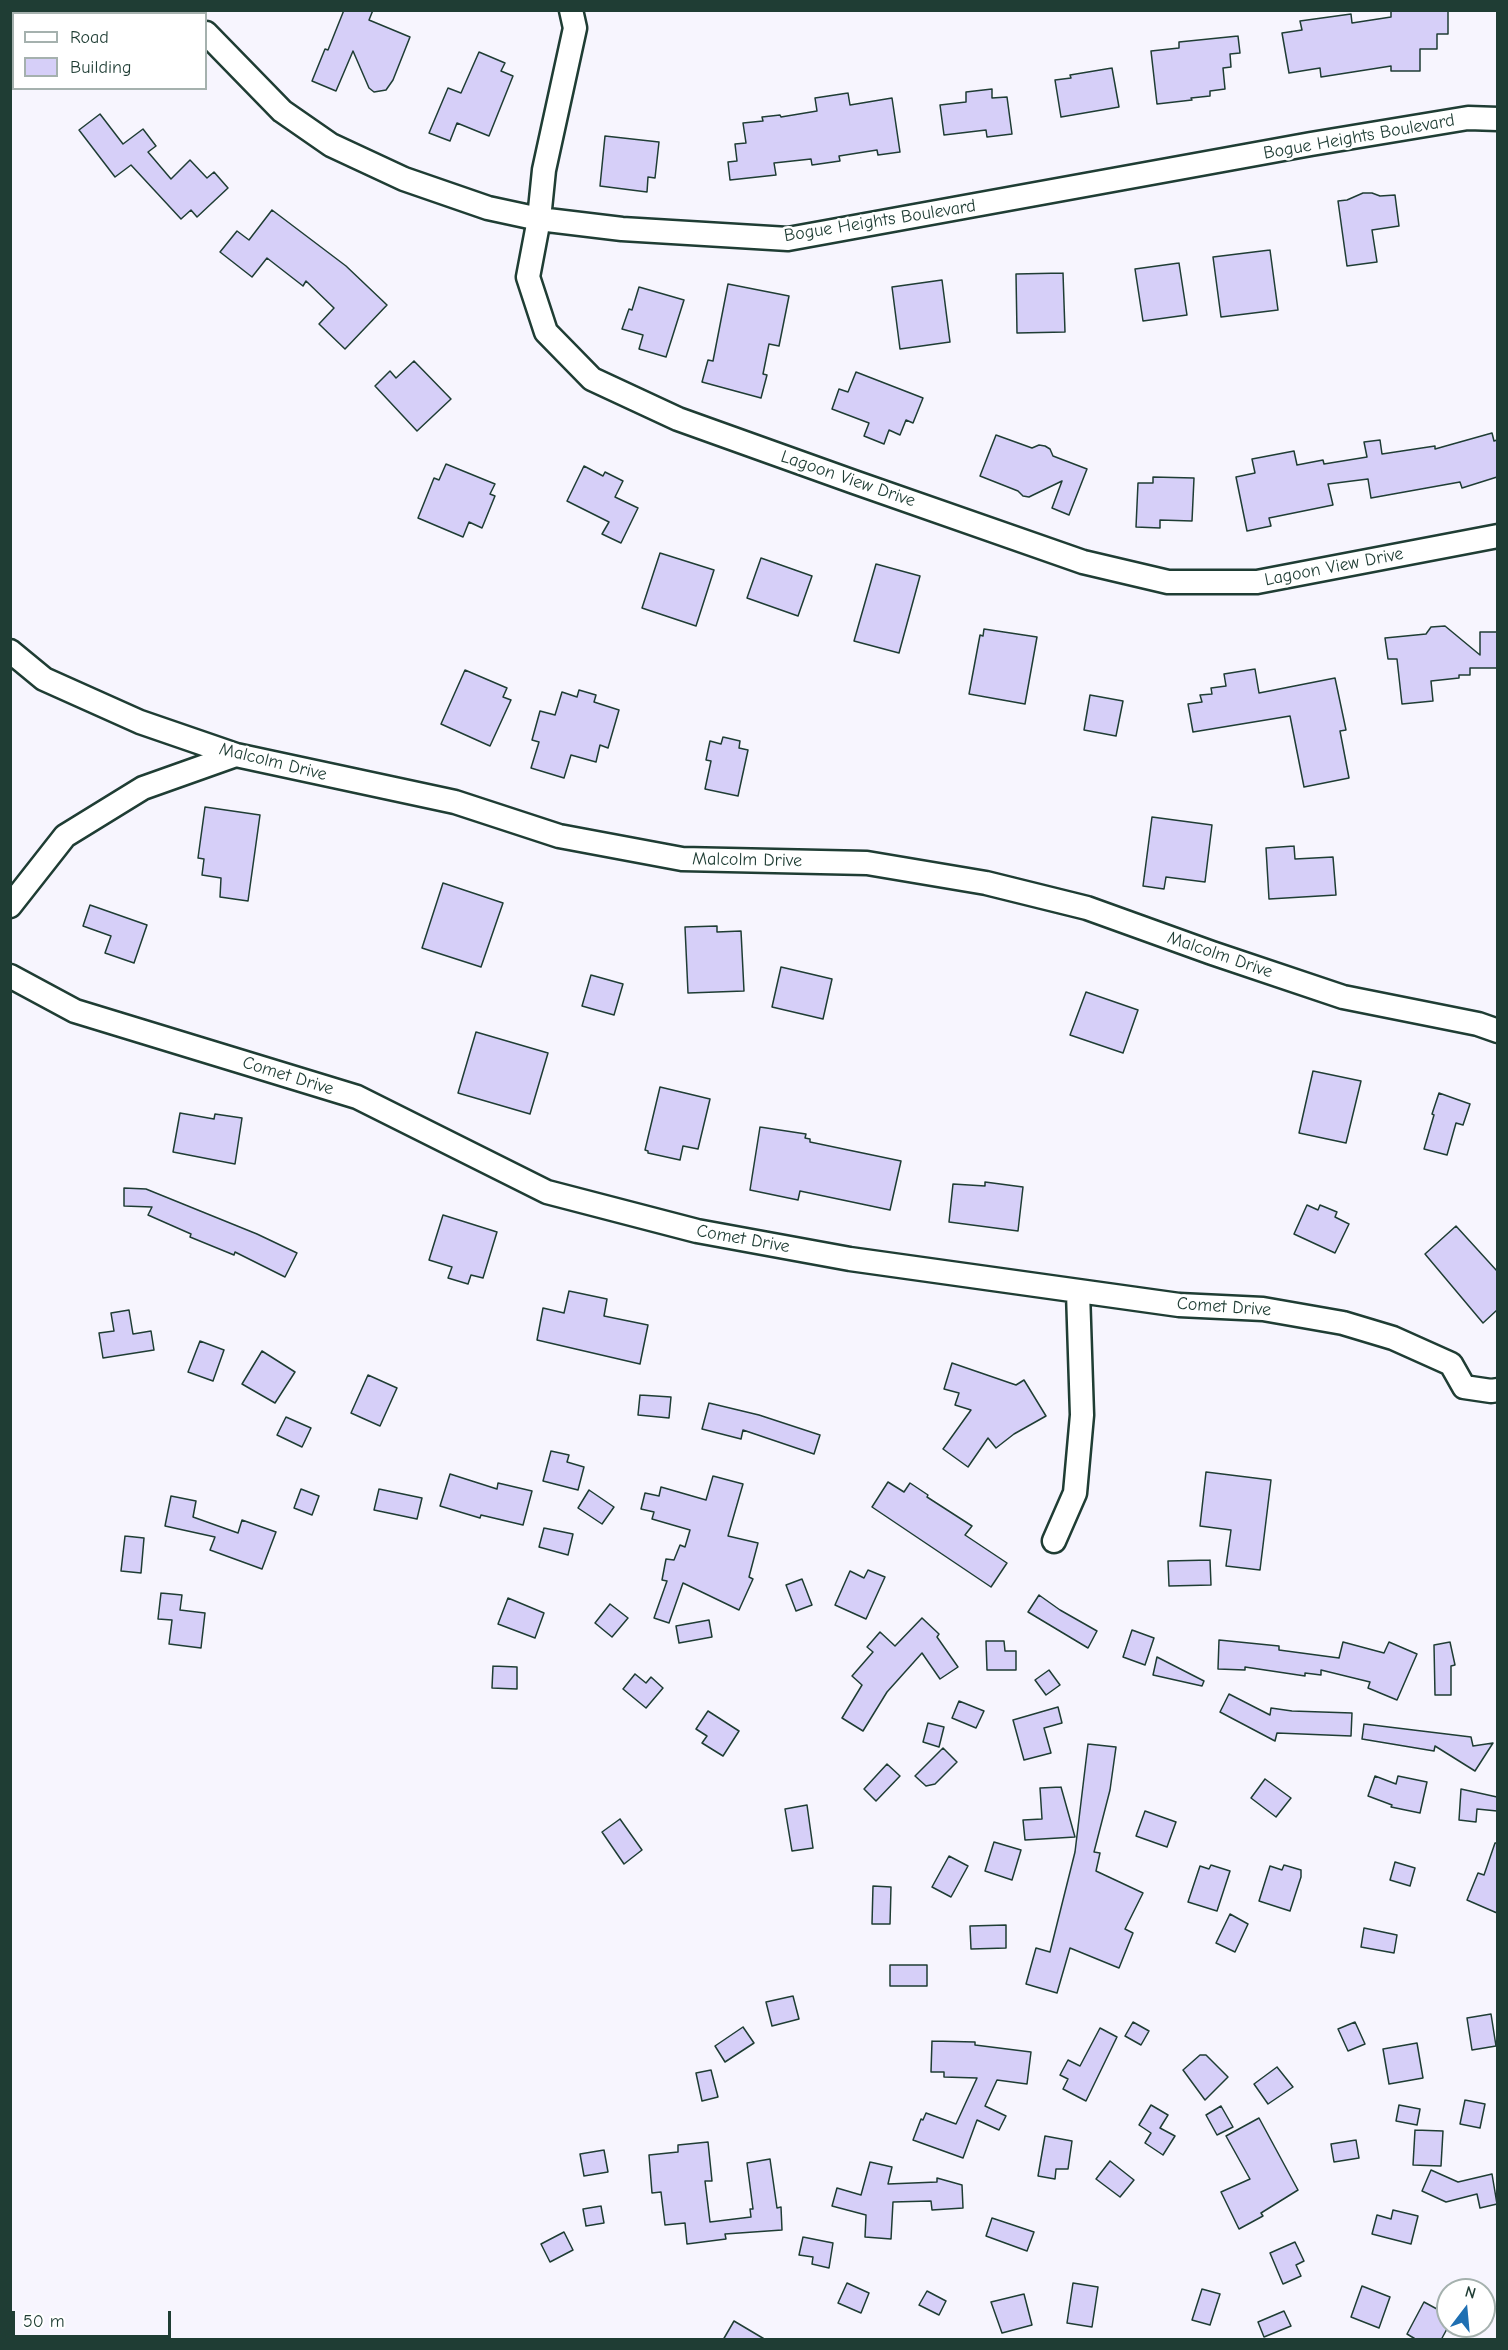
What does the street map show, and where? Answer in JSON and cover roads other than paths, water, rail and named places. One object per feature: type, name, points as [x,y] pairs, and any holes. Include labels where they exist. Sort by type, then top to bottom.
[{"type":"street","name":"Lagoon View Drive","points":[[571,10],[575,28],[544,170],[528,277],[546,332],[592,379],[678,419],[1083,562],[1168,582],[1257,582],[1497,536]]},
{"type":"street","name":"Bogue Heights Boulevard","points":[[207,34],[282,111],[331,145],[404,179],[488,208],[538,219],[622,230],[788,239],[1322,142],[1468,118],[1497,119]]},
{"type":"street","name":"Malcolm Drive","points":[[10,651],[44,679],[140,722],[236,755],[455,802],[559,836],[682,859],[867,863],[986,883],[1087,908],[1343,997],[1478,1024],[1497,1031]]},
{"type":"street","points":[[10,906],[65,836],[143,788],[236,755]]},
{"type":"street","name":"Comet Drive","points":[[10,976],[75,1011],[357,1097],[547,1192],[697,1231],[850,1259],[1179,1305],[1263,1309],[1343,1323],[1393,1338],[1451,1364],[1464,1387],[1497,1390]]},
{"type":"street","points":[[1054,1541],[1076,1493],[1082,1415],[1078,1292]]}]
